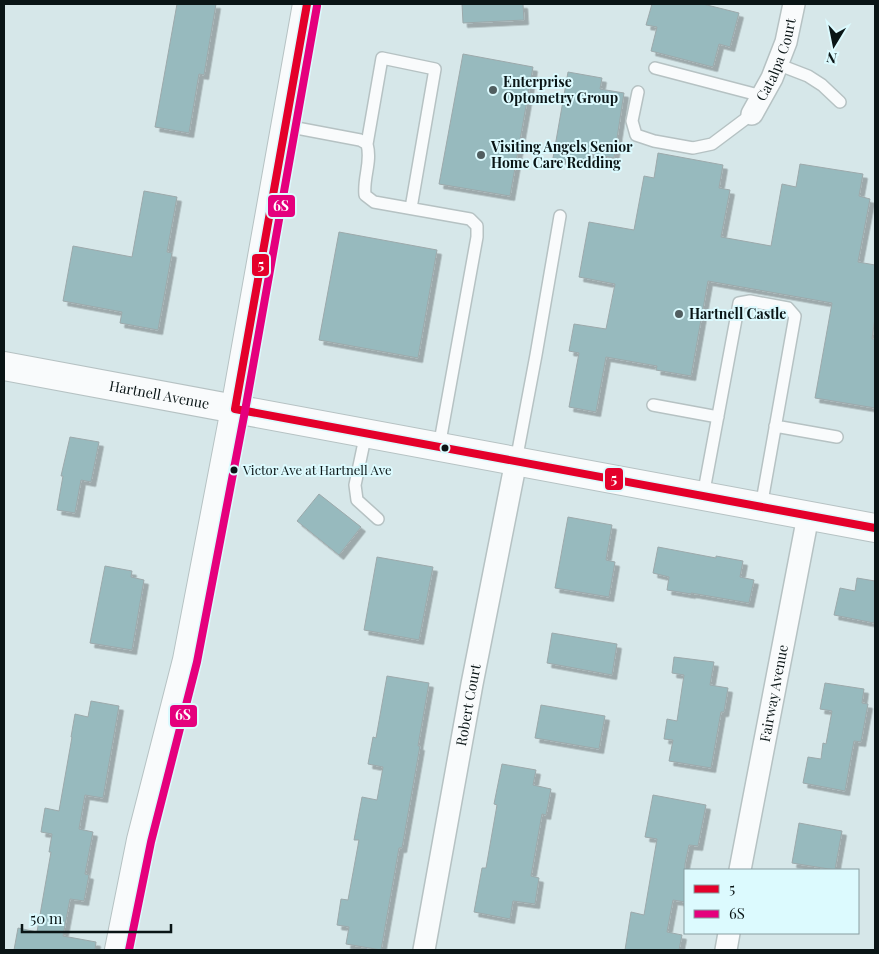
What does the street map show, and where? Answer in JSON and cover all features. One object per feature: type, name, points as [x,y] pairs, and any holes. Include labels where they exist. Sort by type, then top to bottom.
[{"type":"main road","points":[[119,950],[141,840],[187,660],[235,409],[307,4]]},
{"type":"main road","name":"Hartnell Avenue","points":[[4,366],[875,528]]},
{"type":"street","name":"Catalpa Court","points":[[757,105],[778,64],[786,42],[794,4]]},
{"type":"street","name":"Robert Court","points":[[424,950],[472,684],[516,461]]},
{"type":"street","name":"Fairway Avenue","points":[[740,869],[808,516]]},
{"type":"street","points":[[726,950],[729,934]]},
{"type":"lane","points":[[411,208],[435,69],[382,58],[367,144],[370,154],[364,185],[365,195],[374,202],[470,219],[477,226],[477,237],[439,447]]},
{"type":"lane","points":[[778,64],[808,76],[822,85],[840,102]]},
{"type":"lane","points":[[638,92],[632,122],[636,135],[654,142],[693,148],[712,144],[757,105],[655,68]]},
{"type":"lane","points":[[286,126],[360,140],[367,144]]},
{"type":"lane","points":[[516,461],[560,216]]},
{"type":"lane","points":[[703,496],[739,303],[750,300],[788,308],[795,316],[761,507]]},
{"type":"lane","points":[[653,405],[718,417]]},
{"type":"lane","points":[[775,426],[837,437]]},
{"type":"lane","points":[[366,433],[355,486],[357,500],[378,520]]},
{"type":"building","points":[[177,4],[216,4],[204,75],[199,74],[189,133],[155,127]]},
{"type":"building","points":[[462,4],[523,4],[524,20],[463,23]]},
{"type":"building","points":[[652,4],[703,4],[739,13],[730,47],[719,44],[713,67],[651,51],[657,27],[646,25]]},
{"type":"building","points":[[463,54],[533,67],[510,196],[439,184]]},
{"type":"building","points":[[568,72],[602,78],[600,89],[624,93],[614,158],[589,153],[587,164],[553,158]]},
{"type":"building","name":"Hartnell Castle","points":[[658,153],[723,165],[719,188],[730,190],[721,237],[771,246],[782,184],[796,187],[800,164],[863,174],[859,196],[870,199],[858,262],[875,265],[875,318],[872,339],[875,339],[875,408],[815,398],[832,303],[708,281],[691,376],[656,370],[657,366],[606,357],[596,412],[569,407],[579,353],[569,351],[574,324],[606,329],[615,284],[579,277],[589,222],[634,230],[644,176],[654,178]]},
{"type":"building","points":[[144,191],[177,197],[167,252],[172,253],[158,330],[120,323],[122,312],[63,301],[73,246],[132,257]]},
{"type":"building","points":[[339,232],[437,250],[418,358],[319,340]]},
{"type":"building","points":[[70,437],[99,442],[91,482],[81,480],[75,513],[57,510],[63,476],[61,476]]},
{"type":"building","points":[[319,494],[361,527],[339,555],[297,521]]},
{"type":"building","points":[[568,517],[612,525],[606,560],[615,562],[609,597],[555,588]]},
{"type":"building","points":[[658,547],[743,561],[740,577],[754,580],[749,603],[667,590],[669,577],[653,573]]},
{"type":"building","points":[[377,557],[433,567],[419,640],[364,630]]},
{"type":"building","points":[[105,566],[132,571],[131,577],[144,580],[132,650],[90,643]]},
{"type":"building","points":[[857,578],[875,581],[874,623],[834,615],[840,588],[855,591]]},
{"type":"building","points":[[552,633],[617,644],[612,675],[547,663]]},
{"type":"building","points":[[674,657],[714,662],[710,685],[728,688],[724,712],[721,712],[711,768],[669,761],[673,740],[664,739],[667,719],[677,721],[684,675],[672,673]]},
{"type":"building","points":[[387,676],[429,683],[402,848],[399,848],[381,950],[346,944],[349,927],[337,925],[341,899],[348,900],[359,840],[354,840],[362,797],[377,800],[383,767],[368,764],[373,737],[376,738]]},
{"type":"building","points":[[825,683],[864,689],[862,703],[868,704],[861,742],[854,741],[845,791],[803,783],[808,757],[821,759],[823,743],[826,744],[832,711],[820,709]]},
{"type":"building","points":[[91,701],[119,706],[103,798],[85,795],[79,829],[93,832],[85,874],[89,875],[84,901],[70,899],[63,936],[96,942],[95,950],[14,950],[18,928],[37,932],[51,852],[49,852],[52,834],[41,832],[45,808],[59,811],[75,714],[88,717]]},
{"type":"building","points":[[541,705],[605,716],[599,749],[535,738]]},
{"type":"building","points":[[502,764],[536,770],[533,785],[551,789],[546,815],[542,814],[531,876],[539,878],[535,904],[513,901],[510,919],[474,912],[482,868],[486,868],[497,805],[494,804]]},
{"type":"building","points":[[653,795],[706,805],[698,846],[689,845],[684,869],[684,902],[673,900],[667,932],[682,935],[679,950],[625,950],[631,912],[644,915],[657,839],[645,837]]},
{"type":"building","points":[[799,823],[842,831],[835,869],[792,863]]},
{"type":"transit line","name":"5","points":[[307,4],[235,409],[875,528]]},
{"type":"transit line","name":"6S","points":[[129,950],[151,842],[197,662],[245,411],[317,6]]},
{"type":"place","name":"Enterprise Optometry Group","points":[[493,90]]},
{"type":"place","name":"Visiting Angels Senior Home Care Redding","points":[[481,155]]},
{"type":"place","name":"Hartnell Castle","points":[[679,314]]},
{"type":"place","name":"Victor Ave at Hartnell Ave","points":[[234,470]]}]
